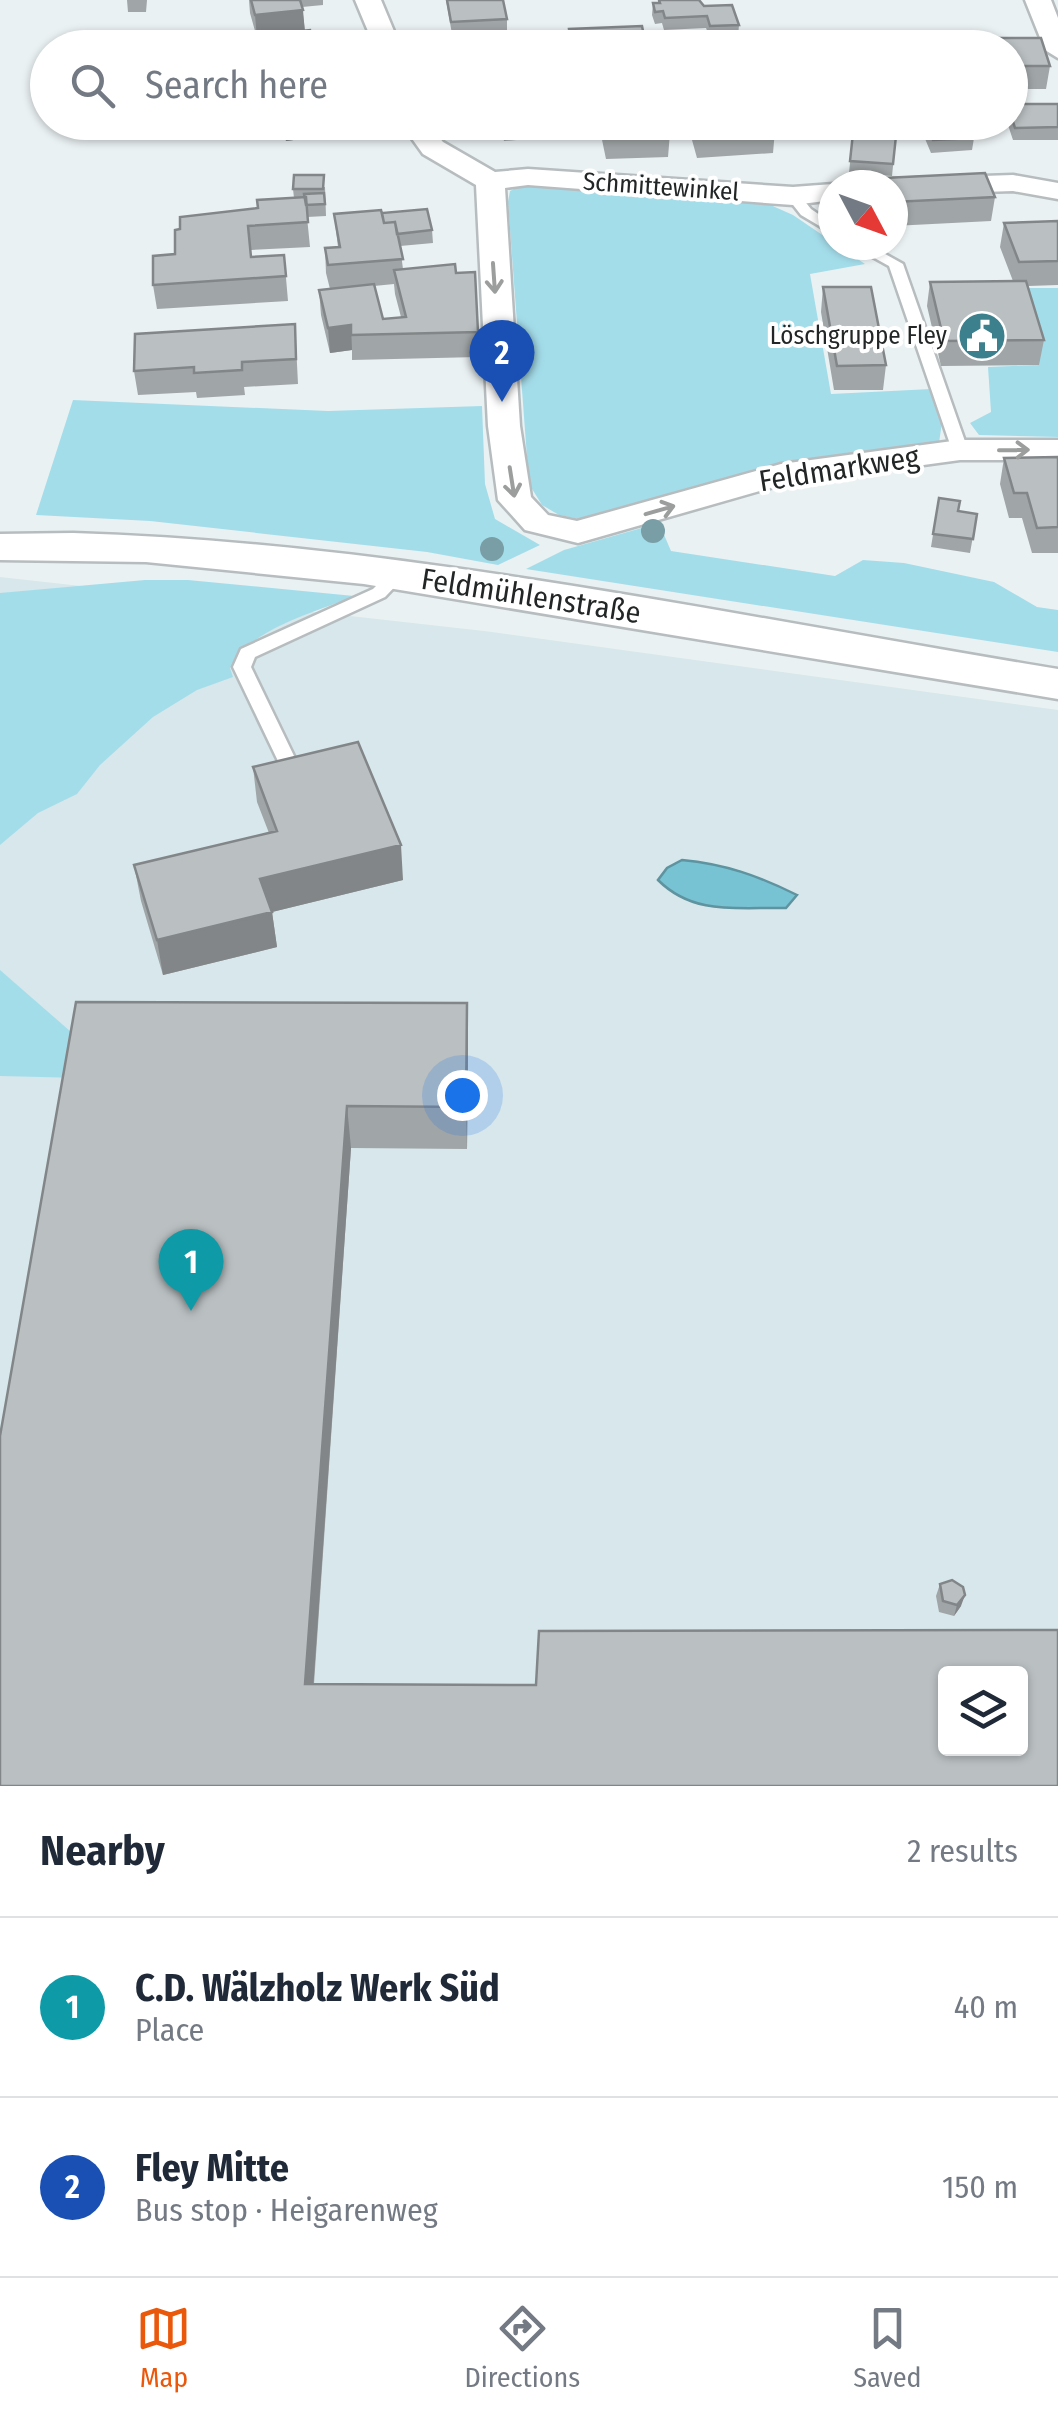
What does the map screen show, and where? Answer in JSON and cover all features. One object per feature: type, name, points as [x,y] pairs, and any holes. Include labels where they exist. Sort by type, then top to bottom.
[{"type":"street","points":[[368,0],[380,30]]},
{"type":"street","points":[[1038,0],[1058,50]]},
{"type":"street","points":[[428,140],[434,148],[490,180]]},
{"type":"street","name":"Schmittewinkel","points":[[490,180],[528,176],[793,196],[818,194]]},
{"type":"street","name":"Feldmarkweg","points":[[490,180],[504,426],[515,500],[537,522],[578,532],[781,474],[960,450],[1058,450]]},
{"type":"street","points":[[908,187],[1013,183],[1058,191]]},
{"type":"street","name":"Feldmühlenstraße","points":[[0,547],[204,554],[397,575],[1058,684]]},
{"type":"lane","points":[[793,196],[818,220]]},
{"type":"lane","points":[[888,260],[896,264],[960,450]]},
{"type":"lane","points":[[285,756],[242,667],[247,654],[380,594],[397,575]]},
{"type":"shaded area","points":[[524,184],[766,203],[793,215],[818,232],[818,260],[859,260],[865,264],[810,274],[831,394],[931,389],[942,422],[939,443],[774,467],[579,519],[559,515],[542,505],[529,484],[510,191]]},
{"type":"shaded area","points":[[1017,288],[1058,288],[1058,437],[979,435],[970,423],[991,412],[988,367],[1039,365]]},
{"type":"shaded area","points":[[73,400],[328,411],[482,406],[485,484],[495,519],[540,545],[498,565],[427,552],[150,521],[36,515]]},
{"type":"shaded area","points":[[659,523],[671,551],[835,576],[863,560],[904,563],[994,582],[1037,607],[1058,610],[1058,652],[526,569],[564,550]]},
{"type":"shaded area","points":[[0,577],[484,631],[1058,710],[1058,1786],[0,1786]]},
{"type":"shaded area","points":[[188,580],[354,596],[285,623],[253,642],[230,668],[233,677],[197,690],[153,717],[100,765],[77,794],[38,813],[0,845],[0,593]]},
{"type":"shaded area","points":[[682,860],[741,872],[797,895],[786,908],[702,904],[686,899],[658,880],[667,868]]},
{"type":"shaded area","points":[[0,970],[86,1045],[81,1078],[0,1076]]},
{"type":"building","points":[[251,0],[300,0],[303,10],[255,15]]},
{"type":"building","points":[[447,0],[503,0],[507,19],[451,22]]},
{"type":"building","points":[[659,0],[732,5],[739,25],[710,26],[707,16],[665,18],[663,11],[655,12],[653,3],[660,3]]},
{"type":"building","points":[[642,26],[643,30],[569,30]]},
{"type":"building","points":[[1028,38],[1041,38],[1050,66],[1028,66]]},
{"type":"building","points":[[1028,104],[1058,104],[1058,127],[1028,128]]},
{"type":"building","points":[[852,140],[896,140],[893,164],[850,161]]},
{"type":"building","points":[[985,173],[995,197],[908,201],[908,177]]},
{"type":"building","points":[[294,175],[324,175],[323,189],[293,189]]},
{"type":"building","points":[[324,193],[325,204],[306,205],[304,194]]},
{"type":"building","points":[[306,197],[308,222],[248,226],[251,257],[284,255],[286,276],[153,285],[153,256],[175,254],[175,230],[180,229],[180,217],[258,208],[257,200]]},
{"type":"building","points":[[427,209],[432,230],[397,234],[395,222],[384,223],[382,213]]},
{"type":"building","points":[[381,210],[384,223],[395,222],[403,259],[328,265],[325,248],[340,247],[334,214]]},
{"type":"building","points":[[1058,221],[1058,261],[1019,262],[1004,223]]},
{"type":"building","points":[[455,264],[456,273],[475,272],[478,332],[351,335],[351,325],[328,328],[319,290],[374,284],[383,319],[406,317],[394,270]]},
{"type":"building","points":[[1026,281],[1044,340],[944,341],[930,282]]},
{"type":"building","points":[[823,287],[871,287],[886,365],[837,366]]},
{"type":"building","points":[[295,324],[296,359],[242,362],[242,370],[194,373],[194,367],[134,371],[135,334]]},
{"type":"building","points":[[1058,457],[1058,527],[1037,528],[1027,493],[1014,493],[1004,458]]},
{"type":"building","points":[[939,498],[960,501],[958,511],[977,514],[973,539],[933,534]]},
{"type":"building","points":[[358,742],[401,845],[260,879],[272,912],[157,940],[134,865],[277,831],[253,767]]},
{"type":"building","points":[[76,1002],[467,1003],[466,1107],[347,1106],[305,1684],[536,1685],[539,1631],[1058,1630],[1058,1786],[0,1786],[0,1436]]},
{"type":"building","points":[[952,1580],[963,1587],[965,1595],[957,1605],[943,1601],[940,1584]]},
{"type":"place","name":"Löschgruppe Fley","points":[[982,336]]},
{"type":"place","name":"Fley Mitte","points":[[502,402]]},
{"type":"place","name":"C.D. Wälzholz Werk Süd","points":[[191,1311]]}]
